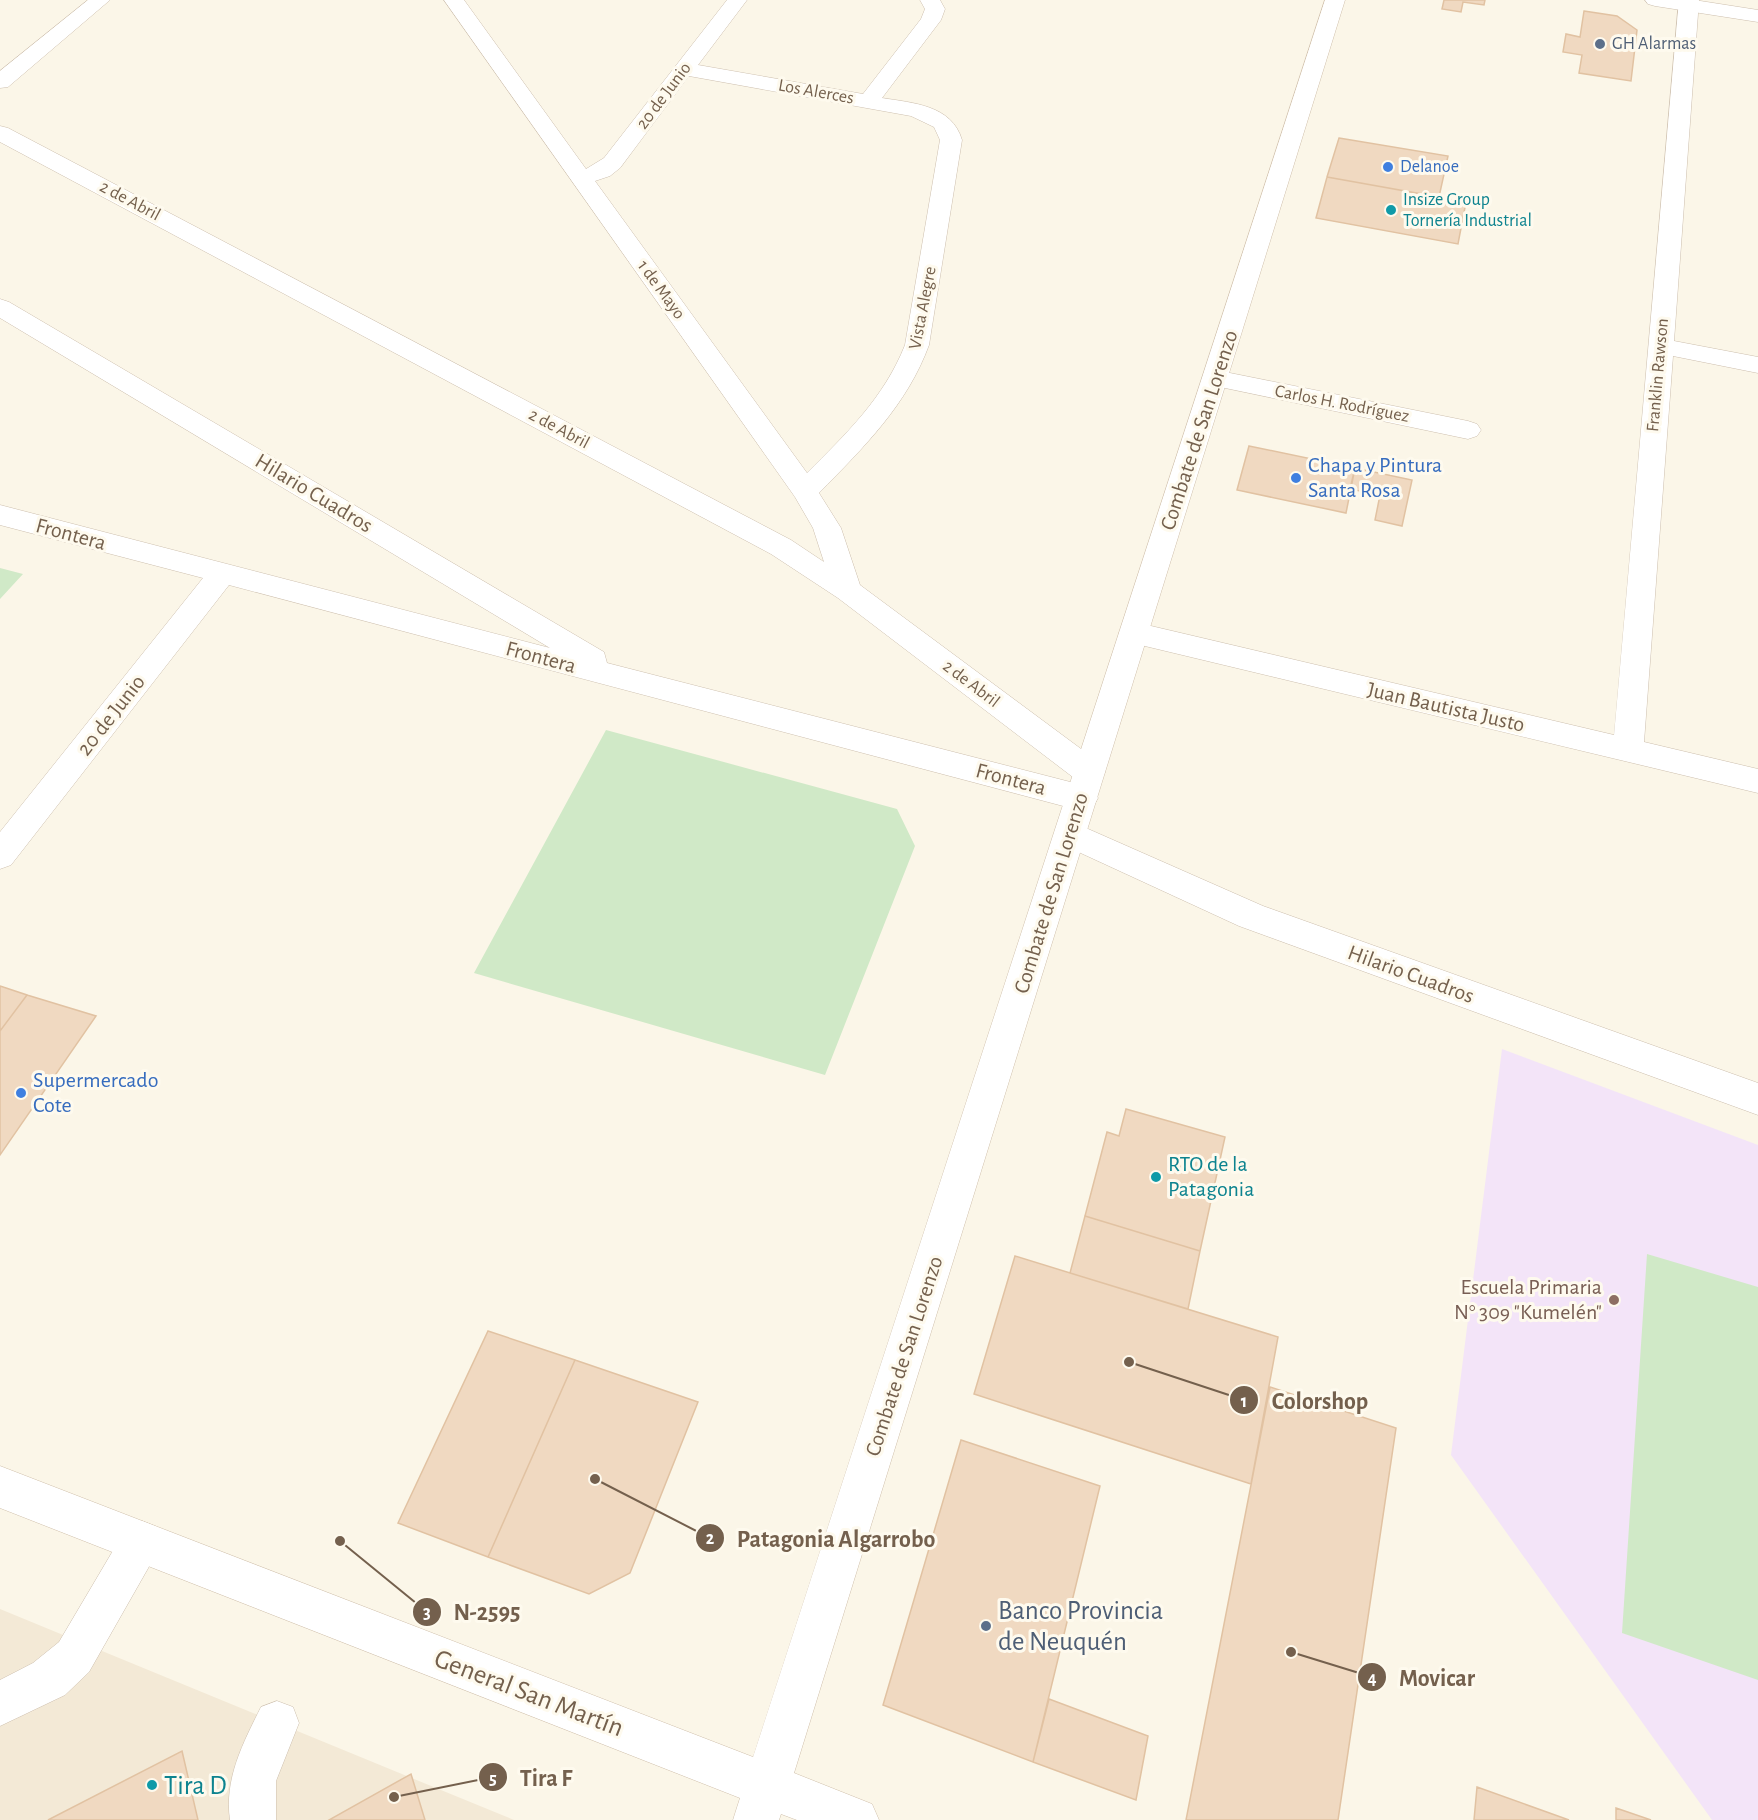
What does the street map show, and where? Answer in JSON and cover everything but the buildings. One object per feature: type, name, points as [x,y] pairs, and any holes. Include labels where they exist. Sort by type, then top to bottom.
[{"type":"street","points":[[0,82],[100,0]]},
{"type":"street","name":"1 de Mayo","points":[[454,0],[805,491],[827,528],[848,591]]},
{"type":"street","name":"20 de Junio","points":[[580,178],[610,166],[737,0]]},
{"type":"street","points":[[869,101],[931,20],[935,9],[930,0]]},
{"type":"street","name":"Combate de San Lorenzo","points":[[762,1803],[1335,0]]},
{"type":"street","points":[[1655,0],[1689,3],[1758,16]]},
{"type":"street","name":"Franklin Rawson","points":[[1628,750],[1689,3]]},
{"type":"street","name":"Los Alerces","points":[[684,69],[869,101],[927,114],[945,124]]},
{"type":"street","name":"Vista Alegre","points":[[805,491],[875,419],[902,382],[911,364],[917,345],[952,148],[952,139],[945,124]]},
{"type":"street","name":"2 de Abril","points":[[0,133],[781,547],[848,591],[1085,785]]},
{"type":"street","name":"Hilario Cuadros","points":[[0,306],[628,680]]},
{"type":"street","points":[[1661,346],[1758,365]]},
{"type":"street","name":"Carlos H. Rodríguez","points":[[1215,378],[1468,429]]},
{"type":"street","name":"Frontera","points":[[0,515],[628,680],[1085,785]]},
{"type":"street","name":"20 de Junio","points":[[0,856],[223,573]]},
{"type":"street","name":"Juan Bautista Justo","points":[[1134,633],[1758,781]]},
{"type":"street","name":"Hilario Cuadros","points":[[1070,834],[1251,916],[1758,1099]]},
{"type":"street","name":"General San Martín","points":[[0,1487],[142,1542],[762,1803],[856,1820]]},
{"type":"street","points":[[0,1704],[49,1679],[74,1657],[142,1542]]},
{"type":"street","points":[[253,1820],[249,1802],[252,1779],[277,1723]]},
{"type":"shaded area","name":"Escuela Primaria N° 309 \"Kumelén\"","points":[[1502,1049],[1758,1145],[1758,1820],[1712,1820],[1451,1455]]},
{"type":"shaded area","points":[[0,1609],[85,1644],[514,1820],[0,1820]]},
{"type":"green space","points":[[0,568],[23,574],[0,599]]},
{"type":"green space","points":[[606,730],[897,809],[915,846],[825,1075],[474,973]]},
{"type":"green space","points":[[1647,1254],[1758,1287],[1758,1680],[1622,1633]]},
{"type":"place","name":"GH Alarmas","points":[[1600,44]]},
{"type":"place","name":"Delanoe","points":[[1388,167]]},
{"type":"place","name":"Insize Group Tornería Industrial","points":[[1391,210]]},
{"type":"place","name":"Chapa y Pintura Santa Rosa","points":[[1296,478]]},
{"type":"place","name":"Supermercado Cote","points":[[21,1093]]},
{"type":"place","name":"RTO de la Patagonia","points":[[1156,1177]]},
{"type":"place","name":"Escuela Primaria N° 309 \"Kumelén\"","points":[[1614,1300]]},
{"type":"place","name":"Colorshop","points":[[1129,1362]]},
{"type":"place","name":"Patagonia Algarrobo","points":[[595,1479]]},
{"type":"place","name":"N-2595","points":[[340,1541]]},
{"type":"place","name":"Banco Provincia de Neuquén","points":[[986,1626]]},
{"type":"place","name":"Movicar","points":[[1291,1652]]},
{"type":"place","name":"Tira D","points":[[152,1785]]},
{"type":"place","name":"Tira F","points":[[394,1797]]}]
